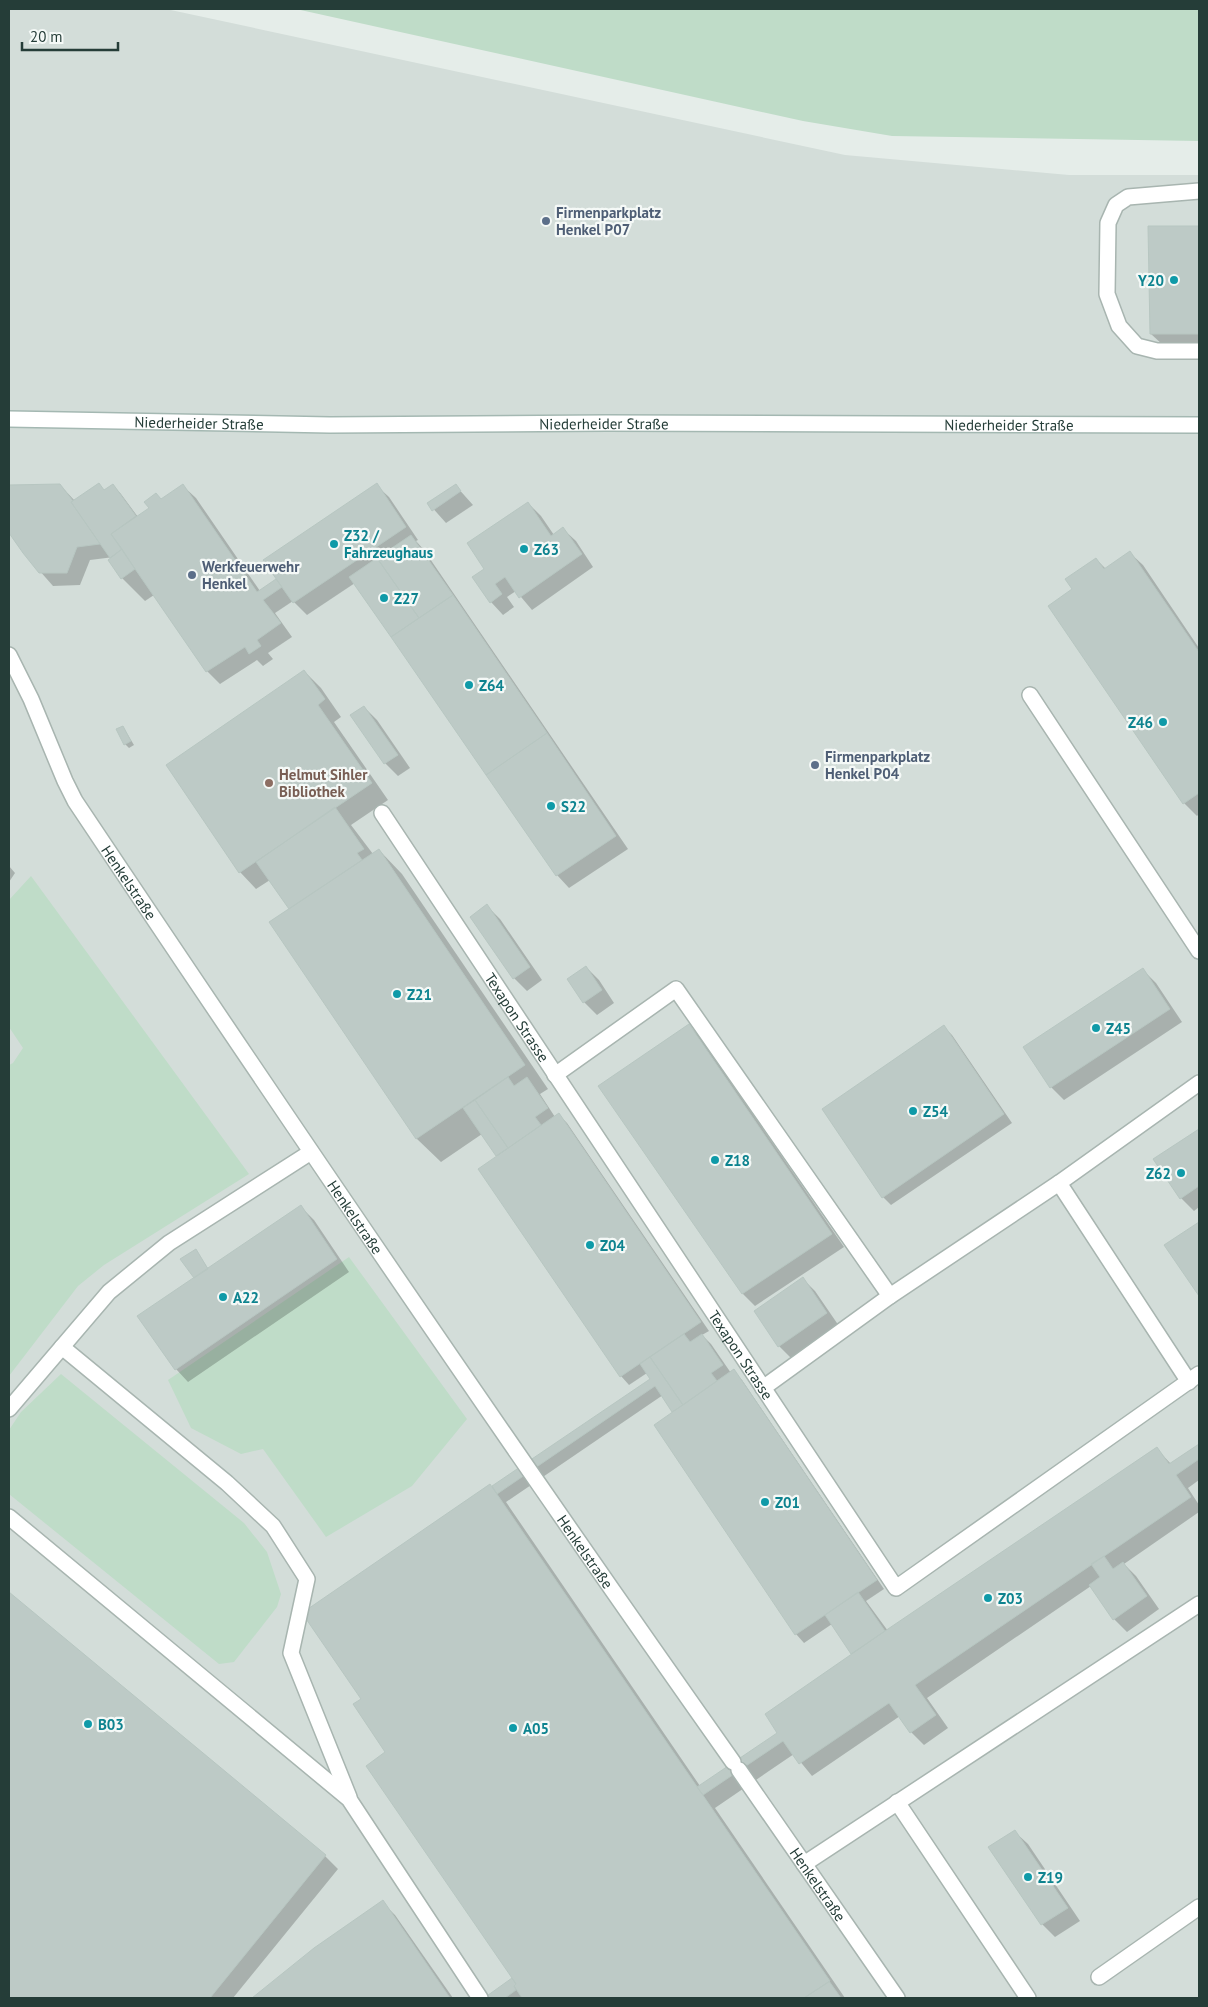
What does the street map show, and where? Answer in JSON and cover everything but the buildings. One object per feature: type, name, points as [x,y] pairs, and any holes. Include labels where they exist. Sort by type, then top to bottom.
[{"type":"street","points":[[1199,191],[1128,197],[1116,205],[1108,223],[1107,294],[1119,326],[1137,346],[1157,351],[1199,351]]},
{"type":"street","name":"Niederheider Straße","points":[[9,419],[330,425],[597,423],[1199,425]]},
{"type":"street","name":"Henkelstraße","points":[[9,655],[31,699],[75,801],[311,1152],[583,1550],[897,1998]]},
{"type":"street","points":[[1030,694],[1199,951]]},
{"type":"street","name":"Texapon Strasse","points":[[382,813],[896,1588],[1194,1378]]},
{"type":"street","points":[[555,1075],[676,989],[890,1296]]},
{"type":"street","points":[[763,1388],[890,1296],[1059,1183],[1199,1083]]},
{"type":"street","points":[[9,1409],[109,1292],[169,1243],[311,1152]]},
{"type":"street","points":[[1059,1183],[1194,1378]]},
{"type":"street","points":[[62,1347],[227,1483],[273,1526],[307,1579],[291,1653],[349,1798],[480,1998]]},
{"type":"street","points":[[9,1517],[349,1798]]},
{"type":"street","points":[[804,1864],[1199,1604]]},
{"type":"street","points":[[897,1802],[1028,1998]]},
{"type":"street","points":[[1099,1977],[1199,1907]]},
{"type":"shaded area","points":[[9,9],[166,9],[845,155],[1069,175],[1199,175],[1199,1998],[9,1998]]},
{"type":"green space","points":[[296,9],[1199,9],[1199,141],[892,136],[803,121]]},
{"type":"green space","points":[[31,876],[249,1174],[104,1265],[78,1286],[9,1376],[9,1065],[13,1063],[23,1048],[9,1027],[9,900]]},
{"type":"green space","points":[[349,1257],[467,1419],[412,1486],[326,1537],[263,1449],[241,1454],[191,1428],[168,1380]]},
{"type":"green space","points":[[61,1374],[244,1523],[267,1552],[281,1594],[277,1607],[234,1662],[219,1664],[9,1494],[9,1430],[21,1412]]},
{"type":"place","name":"Firmenparkplatz Henkel P07","points":[[546,221]]},
{"type":"place","name":"Y20","points":[[1174,280]]},
{"type":"place","name":"Z32 / Fahrzeughaus","points":[[334,544]]},
{"type":"place","name":"Z63","points":[[524,549]]},
{"type":"place","name":"Werkfeuerwehr Henkel","points":[[192,575]]},
{"type":"place","name":"Z27","points":[[384,598]]},
{"type":"place","name":"Z64","points":[[469,685]]},
{"type":"place","name":"Z46","points":[[1163,722]]},
{"type":"place","name":"Firmenparkplatz Henkel P04","points":[[815,765]]},
{"type":"place","name":"Helmut Sihler Bibliothek","points":[[269,783]]},
{"type":"place","name":"S22","points":[[551,806]]},
{"type":"place","name":"Z21","points":[[397,994]]},
{"type":"place","name":"Z45","points":[[1096,1028]]},
{"type":"place","name":"Z54","points":[[913,1111]]},
{"type":"place","name":"Z18","points":[[715,1160]]},
{"type":"place","name":"Z62","points":[[1181,1173]]},
{"type":"place","name":"Z04","points":[[590,1245]]},
{"type":"place","name":"A22","points":[[223,1297]]},
{"type":"place","name":"Z01","points":[[765,1502]]},
{"type":"place","name":"Z03","points":[[988,1598]]},
{"type":"place","name":"B03","points":[[88,1724]]},
{"type":"place","name":"A05","points":[[513,1728]]},
{"type":"place","name":"Z19","points":[[1028,1877]]}]
